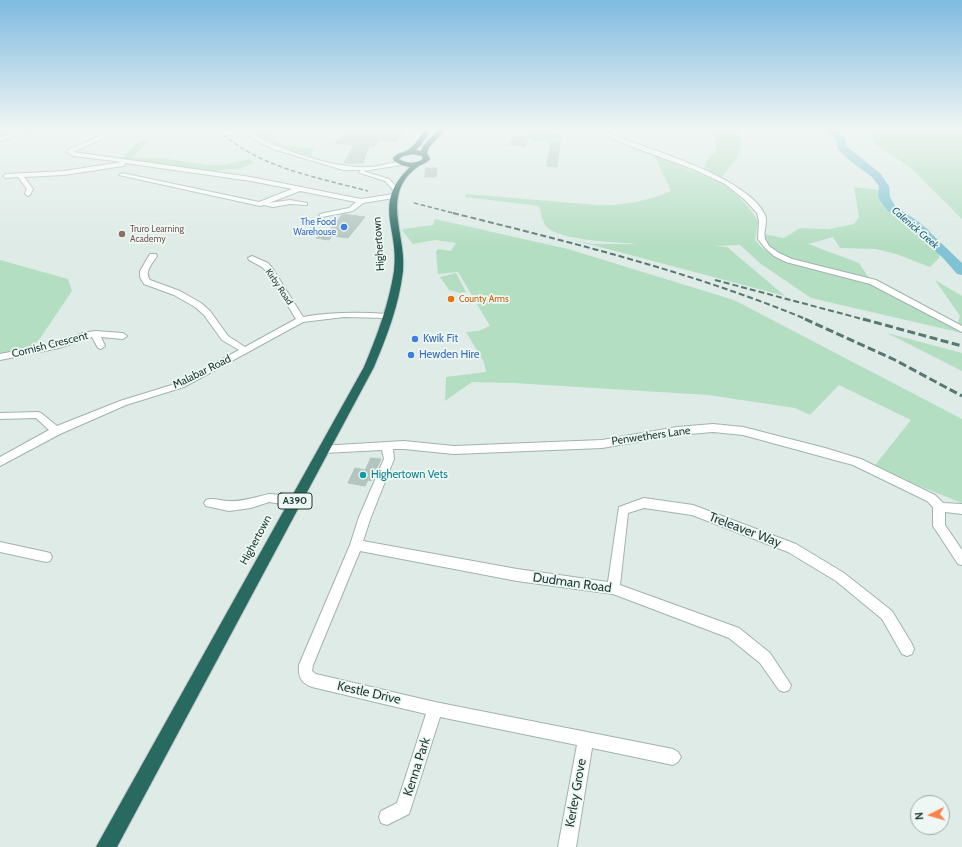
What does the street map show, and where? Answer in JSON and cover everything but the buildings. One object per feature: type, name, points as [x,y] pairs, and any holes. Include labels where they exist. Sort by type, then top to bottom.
[{"type":"highway","name":"Highertown","points":[[106,847],[223,637],[295,501],[369,367],[385,325],[396,287],[399,263],[392,216],[396,178],[402,170]]},
{"type":"highway","name":"Highertown","points":[[395,193],[402,179],[411,170]]},
{"type":"street","points":[[6,176],[64,173],[92,170]]},
{"type":"street","points":[[183,170],[251,179],[361,200],[395,193],[390,183],[382,178],[353,170]]},
{"type":"street","points":[[698,170],[738,190],[760,212],[762,218],[760,235],[761,241],[767,248],[794,262],[859,277],[873,282],[962,329]]},
{"type":"street","points":[[19,175],[30,189],[28,194]]},
{"type":"street","points":[[122,176],[260,204],[273,205],[290,202],[305,204]]},
{"type":"street","points":[[260,204],[298,189]]},
{"type":"street","points":[[322,214],[351,210],[361,200]]},
{"type":"street","points":[[270,214],[273,205]]},
{"type":"street","points":[[153,256],[144,271],[144,277],[147,282],[177,293],[198,305],[207,313],[225,338],[246,351]]},
{"type":"street","name":"Kirby Road","points":[[252,258],[265,265],[270,271],[301,320]]},
{"type":"street","name":"Malabar Road","points":[[0,462],[56,431],[123,403],[182,385],[301,320],[320,316],[341,315],[387,316]]},
{"type":"street","points":[[95,334],[101,346]]},
{"type":"street","name":"Cornish Crescent","points":[[0,357],[60,345],[86,335],[95,334],[123,336]]},
{"type":"street","points":[[0,416],[38,415],[56,431]]},
{"type":"street","name":"Penwethers Lane","points":[[324,449],[404,445],[461,450],[602,444],[713,428],[743,431],[825,452],[856,462],[930,498],[937,503],[939,507]]},
{"type":"street","name":"Kestle Drive","points":[[387,446],[389,459],[365,517],[356,545],[306,665],[305,674],[312,680],[435,709],[673,757]]},
{"type":"street","points":[[210,503],[229,506],[251,503],[269,498],[295,501]]},
{"type":"street","name":"Treleaver Way","points":[[613,588],[623,510],[644,503],[693,510],[792,548],[840,577],[887,615],[907,648]]},
{"type":"street","points":[[962,509],[939,507],[939,526],[962,560]]},
{"type":"street","name":"Dudman Road","points":[[356,545],[517,576],[613,588],[734,633],[765,658],[784,685]]},
{"type":"street","points":[[0,547],[46,557]]},
{"type":"street","name":"Kenna Park","points":[[387,817],[403,808],[435,709]]},
{"type":"street","name":"Kerley Grove","points":[[567,847],[586,740]]},
{"type":"green space","points":[[199,170],[230,170],[217,172]]},
{"type":"green space","points":[[661,170],[689,170],[716,181],[726,186],[739,197],[753,213],[758,222],[755,240],[762,248],[778,259],[794,265],[868,282],[962,333],[811,298],[761,264],[740,245],[714,246],[727,247],[785,296],[570,239],[593,244],[639,244],[590,240],[562,235],[552,231],[546,226],[539,206],[465,197],[466,194],[597,205],[616,205],[653,198],[671,191]]},
{"type":"green space","points":[[704,170],[728,170],[722,177]]},
{"type":"green space","points":[[913,170],[962,170],[962,219]]},
{"type":"green space","points":[[854,187],[888,191],[892,205],[905,217],[927,228],[940,245],[939,258],[930,267],[896,254],[876,249],[840,248],[833,237],[808,244],[859,263],[869,278],[809,264],[777,252],[767,244],[764,234],[784,238],[800,228],[829,229],[854,224],[859,217]]},
{"type":"green space","points":[[435,219],[568,249],[734,300],[962,419],[962,503],[922,487],[875,465],[911,420],[839,385],[810,415],[795,408],[708,395],[514,383],[472,382],[445,401],[446,377],[486,372],[484,362],[466,332],[478,331],[490,326],[458,272],[438,274],[436,252],[438,249],[451,251],[456,243],[435,240],[413,244],[402,230],[433,225]]},
{"type":"green space","points":[[0,260],[68,279],[72,291],[41,337],[25,356],[0,357]]},
{"type":"green space","points":[[456,273],[466,292],[460,293],[449,290],[440,277]]},
{"type":"green space","points":[[935,280],[962,296],[962,325],[958,323],[960,316]]},
{"type":"green space","points":[[887,333],[962,353],[962,371]]},
{"type":"waterway","name":"Calenick Creek","points":[[868,170],[876,175],[884,186],[884,197],[891,208],[915,225],[949,256],[962,271]]},
{"type":"railway","points":[[288,170],[368,191]]},
{"type":"railway","points":[[414,203],[457,214]]},
{"type":"railway","points":[[453,213],[588,247],[677,273],[721,287],[808,320]]},
{"type":"railway","points":[[715,280],[866,320]]},
{"type":"railway","points":[[805,319],[895,360],[962,396]]},
{"type":"railway","points":[[863,319],[962,346]]},
{"type":"place","name":"The Food Warehouse","points":[[344,227]]},
{"type":"place","name":"Truro Learning Academy","points":[[122,234]]},
{"type":"place","name":"County Arms","points":[[451,299]]},
{"type":"place","name":"Kwik Fit","points":[[415,339]]},
{"type":"place","name":"Hewden Hire","points":[[411,355]]},
{"type":"place","name":"Highertown Vets","points":[[363,475]]}]
